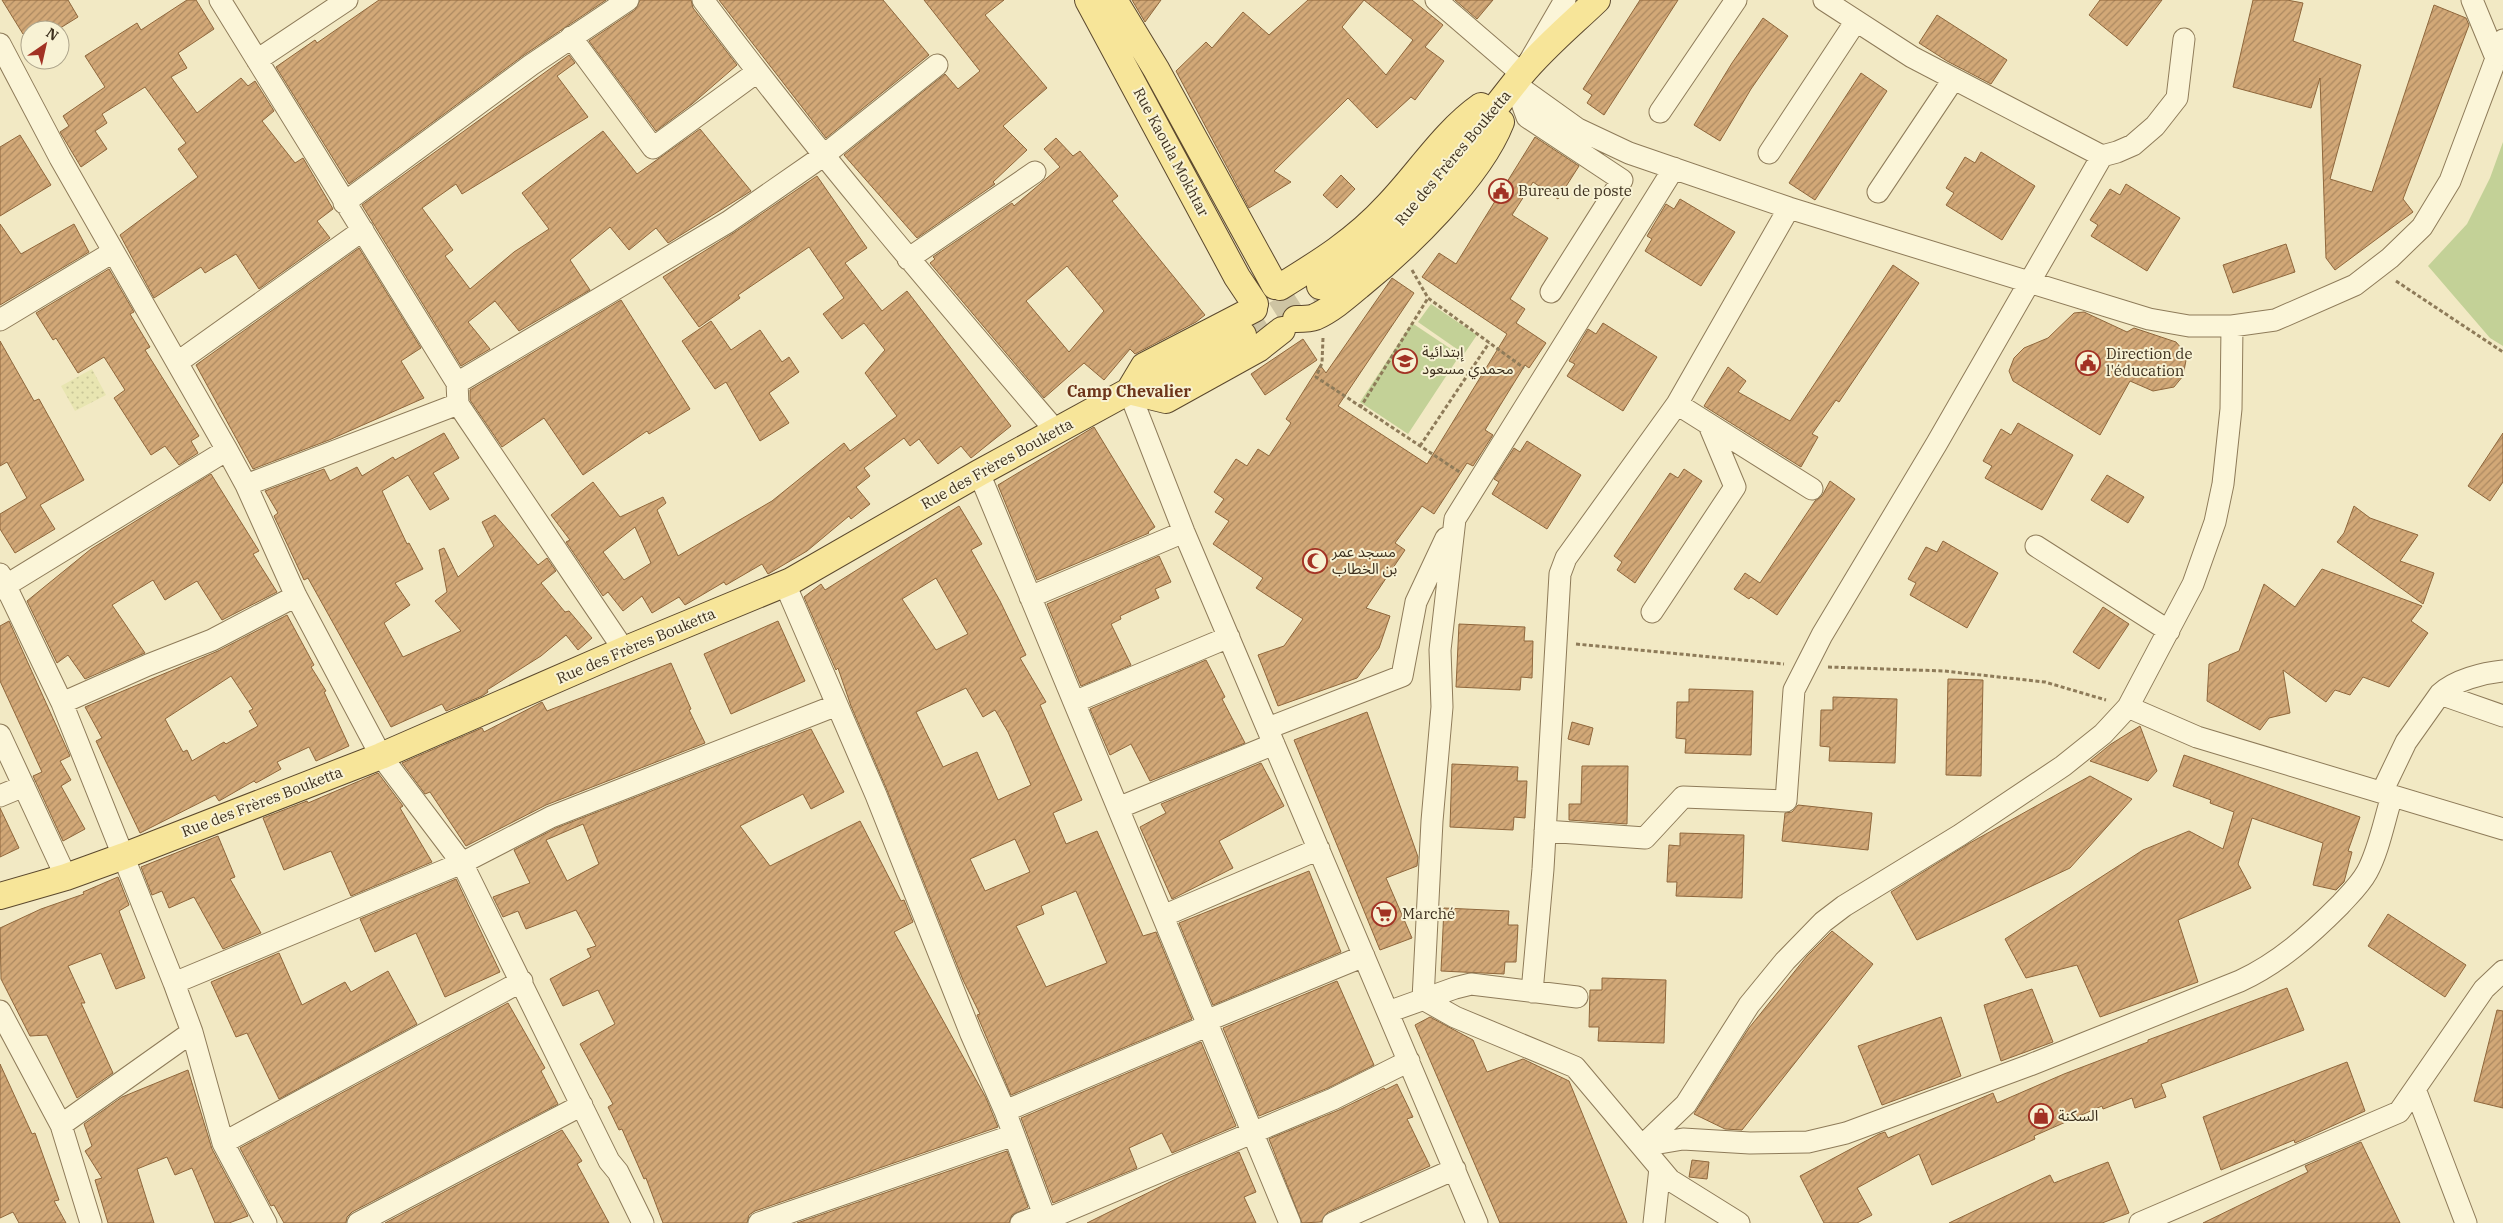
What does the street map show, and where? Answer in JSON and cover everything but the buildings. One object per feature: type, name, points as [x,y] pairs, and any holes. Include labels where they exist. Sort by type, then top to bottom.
[{"type":"main road","name":"Rue Kaoula Mokhtar","points":[[1088,0],[1254,307]]},
{"type":"main road","name":"Rue Kaoula Mokhtar","points":[[1114,0],[1156,69],[1278,286]]},
{"type":"main road","points":[[1278,286],[1293,293],[1297,299],[1299,313],[1289,325],[1258,349],[1166,400],[1130,391],[1144,366],[1254,307],[1264,290],[1278,286],[1321,262],[1361,231],[1387,207],[1473,112],[1518,79],[1597,0]]},
{"type":"main road","points":[[1254,307],[1260,324],[1274,331],[1324,312],[1377,272],[1445,204],[1483,154],[1497,131],[1518,79]]},
{"type":"main road","name":"Rue des Frères Bouketta","points":[[1320,286],[1355,262],[1382,240],[1420,202],[1518,79]]},
{"type":"main road","name":"Rue des Frères Bouketta","points":[[0,896],[66,877],[124,856],[381,756],[624,650],[784,584],[1056,431],[1130,391],[1152,384],[1243,335]]},
{"type":"street","points":[[220,0],[457,383],[458,404],[624,650]]},
{"type":"street","points":[[257,60],[347,0]]},
{"type":"street","points":[[344,203],[571,37],[628,0]]},
{"type":"street","points":[[703,0],[823,156],[908,259],[1056,431]]},
{"type":"street","points":[[1436,0],[1518,79],[1578,129],[1629,153],[1789,208],[2149,319],[2189,326],[2232,326],[2275,320],[2355,285],[2422,227],[2450,181],[2500,49],[2472,0]]},
{"type":"street","points":[[1551,292],[1622,180],[1527,117],[1518,79],[1565,0]]},
{"type":"street","points":[[1660,112],[1736,0]]},
{"type":"street","points":[[1824,0],[1953,80],[2102,156],[2133,145],[2155,126],[2177,98],[2184,40]]},
{"type":"street","points":[[1769,153],[1856,21]]},
{"type":"street","points":[[571,37],[653,148],[757,72]]},
{"type":"street","points":[[0,44],[6,71],[178,362],[246,484],[296,596],[381,756],[462,863],[643,1223]]},
{"type":"street","points":[[457,383],[728,222],[823,156],[937,65]]},
{"type":"street","points":[[1878,192],[1953,80]]},
{"type":"street","points":[[1545,831],[1645,838],[1683,797],[1786,801],[1794,690],[1822,635],[2031,282],[2102,156]]},
{"type":"street","points":[[1118,808],[1402,676],[1416,602],[1455,519],[1674,168]]},
{"type":"street","points":[[908,259],[1035,172]]},
{"type":"street","points":[[1532,992],[1545,831],[1558,582],[1566,558],[1677,404],[1789,208]]},
{"type":"street","points":[[178,362],[363,230]]},
{"type":"street","points":[[0,320],[113,252]]},
{"type":"street","points":[[1642,1146],[1686,1104],[1749,1005],[1785,961],[1823,922],[1844,906],[1960,835],[2063,766],[2103,734],[2128,707],[2193,584],[2215,522],[2222,484],[2231,409],[2232,326]]},
{"type":"street","points":[[1130,391],[1184,532],[1477,1223]]},
{"type":"street","points":[[246,484],[458,404]]},
{"type":"street","points":[[1677,404],[1812,489]]},
{"type":"street","points":[[1652,612],[1735,487],[1709,425]]},
{"type":"street","points":[[227,450],[2,583],[62,703],[192,1032],[223,1143],[266,1223]]},
{"type":"street","points":[[979,473],[1290,1223]]},
{"type":"street","points":[[1423,999],[1432,822],[1442,708],[1440,650],[1455,519]]},
{"type":"street","points":[[1030,597],[1184,532]]},
{"type":"street","points":[[2036,546],[2169,631]]},
{"type":"street","points":[[784,584],[876,795],[971,1034],[1005,1111],[1045,1220]]},
{"type":"street","points":[[62,703],[148,665],[212,640],[296,596]]},
{"type":"street","points":[[1074,702],[1229,637]]},
{"type":"street","points":[[1642,1146],[1683,1139],[1750,1143],[1808,1142],[1846,1133],[2030,1066],[2233,985],[2258,972],[2286,954],[2314,930],[2355,888],[2368,869],[2387,794],[2406,742],[2440,694],[2447,688],[2463,681],[2503,671]]},
{"type":"street","points":[[2440,694],[2503,716]]},
{"type":"street","points":[[174,983],[462,863],[551,817],[837,705]]},
{"type":"street","points":[[2128,707],[2197,737],[2503,829]]},
{"type":"street","points":[[0,735],[66,877]]},
{"type":"street","points":[[0,796],[24,786]]},
{"type":"street","points":[[1162,916],[1319,850]]},
{"type":"street","points":[[1005,1111],[1364,956]]},
{"type":"street","points":[[2140,1223],[2399,1112],[2484,989],[2503,971]]},
{"type":"street","points":[[223,1143],[522,981]]},
{"type":"street","points":[[1388,1012],[1470,984],[1577,997]]},
{"type":"street","points":[[1423,999],[1455,1017],[1575,1066],[1670,1180],[1739,1223]]},
{"type":"street","points":[[0,1011],[61,1125],[91,1223]]},
{"type":"street","points":[[61,1125],[192,1032]]},
{"type":"street","points":[[1021,1223],[1045,1220],[1333,1100],[1409,1061]]},
{"type":"street","points":[[2415,1089],[2466,1223]]},
{"type":"street","points":[[358,1223],[582,1105]]},
{"type":"street","points":[[759,1223],[1014,1135]]},
{"type":"street","points":[[1654,1223],[1660,1168]]},
{"type":"street","points":[[1333,1223],[1455,1169]]},
{"type":"path","points":[[1401,250],[1428,298],[1541,380]]},
{"type":"path","points":[[2376,268],[2503,352]]},
{"type":"path","points":[[1360,408],[1428,298]]},
{"type":"path","points":[[1324,312],[1322,363],[1316,377],[1360,408],[1477,482]]},
{"type":"path","points":[[1420,446],[1489,343]]},
{"type":"path","points":[[1555,642],[1806,666],[1944,671],[2045,682],[2128,707]]},
{"type":"shaded area","points":[[92,369],[106,395],[75,411],[61,386]]},
{"type":"green space","points":[[2503,142],[2503,346],[2490,338],[2428,266],[2467,224],[2490,178]]},
{"type":"green space","points":[[1431,304],[1477,335],[1464,354],[1418,322]]},
{"type":"green space","points":[[1412,323],[1460,355],[1408,434],[1360,402]]},
{"type":"tunnel","points":[[1243,335],[1320,286]]},
{"type":"place","name":"Bureau de poste","points":[[1501,191]]},
{"type":"place","name":"إبتدائية محمدي مسعود","points":[[1405,361]]},
{"type":"place","name":"Direction de l'éducation","points":[[2088,363]]},
{"type":"place","name":"مسجد عمر بن الخطاب","points":[[1315,561]]},
{"type":"place","name":"Marché","points":[[1384,914]]},
{"type":"place","name":"السكنة","points":[[2041,1116]]},
{"type":"district","name":"Camp Chevalier","points":[[1129,391]]}]
